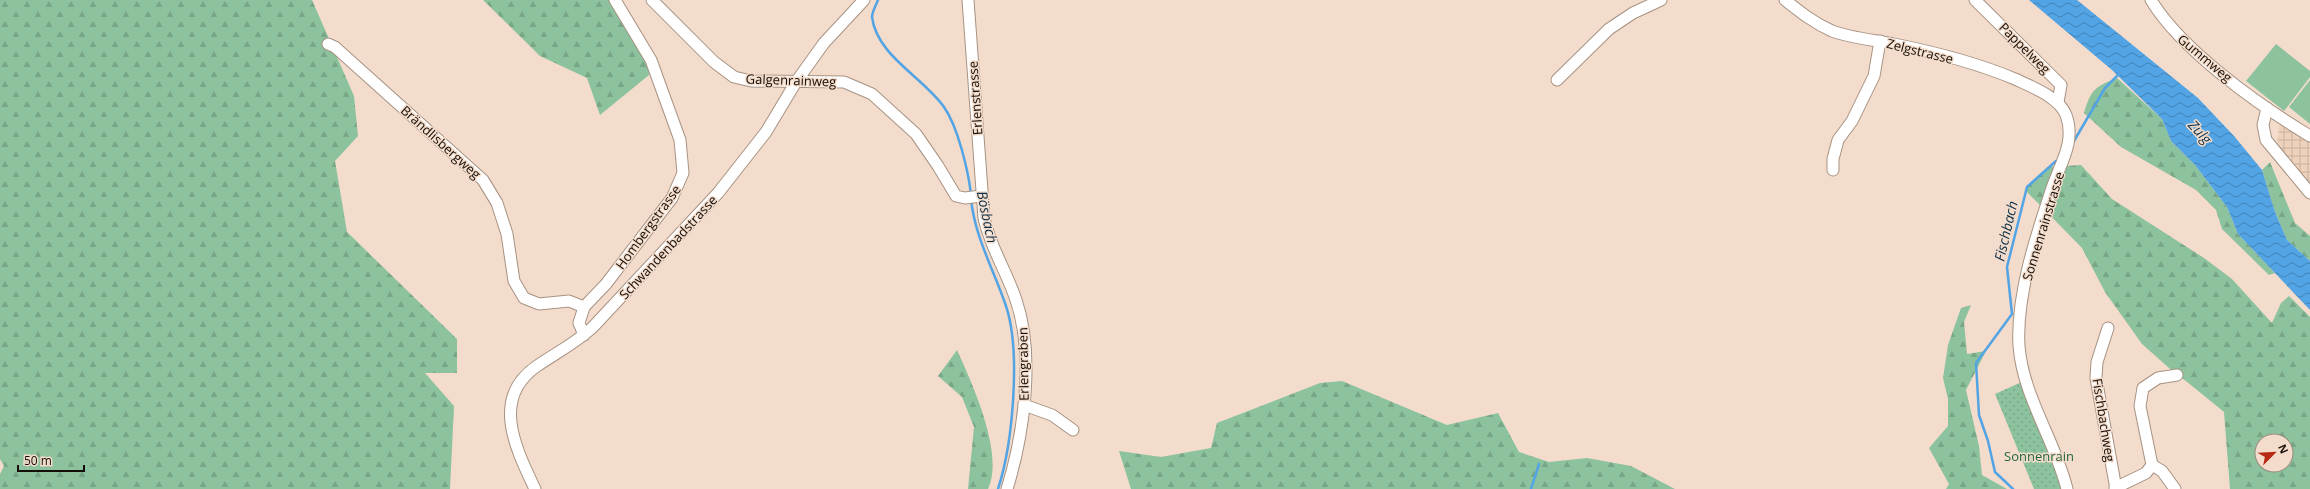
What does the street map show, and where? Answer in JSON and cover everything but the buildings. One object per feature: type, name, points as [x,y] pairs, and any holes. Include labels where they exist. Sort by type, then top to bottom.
[{"type":"street","name":"Hombergstrasse","points":[[584,307],[606,284],[668,204],[678,189],[683,173],[680,140],[650,60],[615,0]]},
{"type":"street","name":"Galgenrainweg","points":[[652,0],[714,62],[734,77],[751,81],[844,82],[872,94],[916,134],[954,193],[959,198],[974,197]]},
{"type":"street","name":"Schwandenbadstrasse","points":[[535,489],[519,454],[512,430],[510,407],[514,393],[525,375],[569,347],[584,335],[619,300],[718,193],[766,132],[796,82],[837,26],[864,0]]},
{"type":"street","name":"Erlenstrasse","points":[[968,0],[974,197]]},
{"type":"street","points":[[1556,80],[1609,29],[1633,13],[1661,0]]},
{"type":"street","name":"Zelgstrasse","points":[[1785,0],[1809,19],[1833,31],[1921,50],[2005,75],[2030,86],[2058,102]]},
{"type":"street","name":"Pappelweg","points":[[1975,0],[2061,85],[2058,102]]},
{"type":"street","name":"Gummweg","points":[[2152,0],[2162,18],[2180,37],[2211,65],[2267,108],[2310,136]]},
{"type":"street","points":[[1833,170],[1838,140],[1852,121],[1874,76],[1880,41]]},
{"type":"street","name":"Brändlisbergweg","points":[[328,44],[335,47],[483,180],[497,203],[507,234],[514,282],[524,298],[539,304],[569,301],[584,307]]},
{"type":"street","name":"Sonnenrainstrasse","points":[[2058,102],[2066,114],[2070,137],[2067,151],[2052,187],[2026,277],[2019,345],[2021,362],[2033,399],[2055,449],[2067,489]]},
{"type":"street","points":[[2267,108],[2263,125],[2266,140],[2310,193]]},
{"type":"street","name":"Erlengraben","points":[[974,197],[986,230],[1016,298],[1023,325],[1024,405],[1017,449],[1007,489]]},
{"type":"street","points":[[584,307],[579,323],[584,335]]},
{"type":"street","name":"Fischbachweg","points":[[2108,328],[2097,362],[2096,378],[2115,488]]},
{"type":"street","points":[[2175,489],[2162,471],[2152,465],[2140,406],[2140,395],[2143,388],[2149,382],[2164,376],[2176,375]]},
{"type":"street","points":[[1024,405],[1052,415],[1074,430]]},
{"type":"street","points":[[2115,488],[2146,473],[2152,465]]},
{"type":"shaded area","points":[[2280,121],[2310,138],[2310,187],[2276,149]]},
{"type":"green space","points":[[0,0],[312,0],[354,96],[358,136],[335,161],[347,232],[457,339],[457,373],[425,373],[454,406],[450,489],[0,489],[0,474],[4,466],[0,459]]},
{"type":"green space","points":[[483,0],[610,0],[648,63],[649,75],[600,115],[587,78],[540,56]]},
{"type":"green space","points":[[2276,44],[2310,71],[2310,77],[2284,111],[2246,81]]},
{"type":"green space","points":[[2117,78],[2162,119],[2171,141],[2195,165],[2227,207],[2238,234],[2275,273],[2269,275],[2222,229],[2216,210],[2196,190],[2121,147],[2084,113],[2094,90]]},
{"type":"green space","points":[[2310,80],[2310,124],[2289,107]]},
{"type":"green space","points":[[2270,162],[2295,223],[2310,236],[2310,261],[2287,240],[2275,212],[2262,170]]},
{"type":"green space","points":[[2081,165],[2112,199],[2204,258],[2232,279],[2272,323],[2281,303],[2289,296],[2310,317],[2310,489],[2230,489],[2224,412],[2177,375],[2142,344],[2105,292],[2082,248],[2025,190],[2048,167]]},
{"type":"green space","points":[[1971,305],[1964,322],[1967,354],[1986,351],[1966,390],[1979,446],[1982,475],[2007,489],[1946,489],[1949,484],[1929,448],[1948,426],[1948,399],[1943,378],[1948,345],[1961,308]]},
{"type":"green space","points":[[957,350],[971,381],[990,439],[992,475],[988,489],[968,489],[974,427],[962,397],[938,376]]},
{"type":"green space","name":"Sonnenrain","points":[[2026,380],[2067,489],[2034,489],[1995,394]]},
{"type":"green space","points":[[1342,381],[1447,425],[1498,413],[1519,452],[1549,462],[1587,458],[1631,466],[1675,489],[1131,489],[1119,451],[1161,457],[1211,448],[1217,423],[1320,383]]},
{"type":"water","name":"Zulg","points":[[2029,0],[2077,0],[2198,98],[2234,136],[2262,170],[2275,212],[2287,240],[2310,261],[2310,310],[2238,234],[2227,207],[2195,165],[2171,141],[2162,119],[2112,70]]},
{"type":"waterway","name":"Bösbach","points":[[878,0],[872,17],[876,31],[882,43],[891,55],[935,96],[949,115],[962,149],[971,194]]},
{"type":"waterway","name":"Fischbach","points":[[2074,141],[2105,88],[2119,74]]},
{"type":"waterway","name":"Fischbach","points":[[2013,489],[1995,472],[1988,441],[1979,415],[1976,363],[2012,314],[2007,267],[2027,187],[2056,161]]},
{"type":"waterway","name":"Bösbach","points":[[971,199],[976,227],[1006,306],[1011,325],[1014,372],[1011,423],[1008,447],[998,489]]},
{"type":"waterway","points":[[1531,489],[1539,464]]}]
